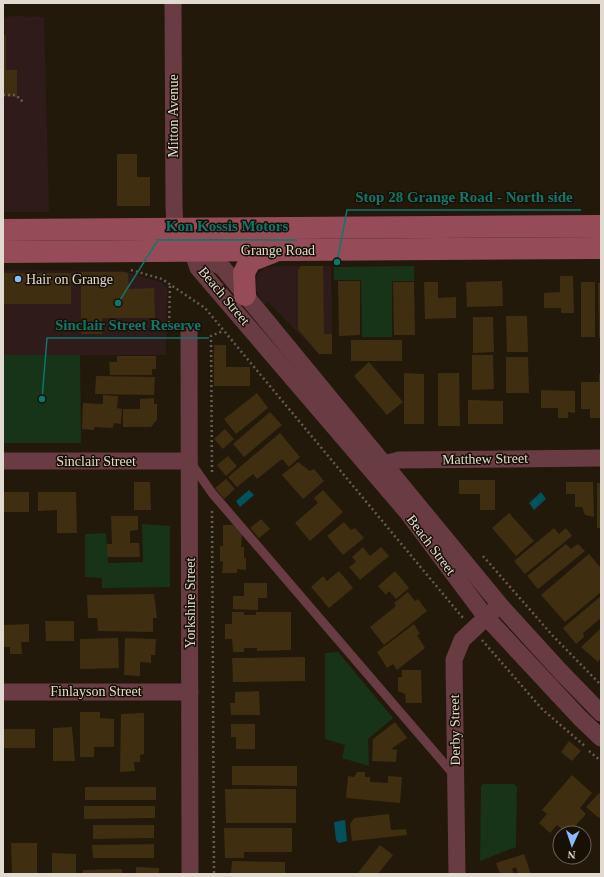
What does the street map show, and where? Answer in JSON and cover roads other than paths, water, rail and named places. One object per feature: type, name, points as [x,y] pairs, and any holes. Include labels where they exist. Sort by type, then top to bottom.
[{"type":"main road","name":"Grange Road","points":[[3,230],[601,226]]},
{"type":"main road","name":"Grange Road","points":[[3,252],[601,248]]},
{"type":"main road","points":[[245,295],[244,274],[250,261],[278,250]]},
{"type":"street","name":"Mitton Avenue","points":[[173,3],[175,229]]},
{"type":"street","points":[[175,229],[192,250]]},
{"type":"street","name":"Beach Street","points":[[192,250],[223,268],[379,469],[407,512],[485,616],[580,718],[601,738]]},
{"type":"street","name":"Beach Street","points":[[192,250],[198,268],[500,605],[561,672],[601,713]]},
{"type":"street","name":"Yorkshire Street","points":[[189,331],[190,874]]},
{"type":"street","name":"Matthew Street","points":[[379,469],[399,460],[601,458]]},
{"type":"street","name":"Sinclair Street","points":[[3,461],[189,460]]},
{"type":"street","name":"Derby Street","points":[[457,874],[454,660],[462,640],[485,616],[500,605]]},
{"type":"street","name":"Finlayson Street","points":[[3,692],[190,692]]},
{"type":"lane","points":[[189,460],[212,493],[456,777]]},
{"type":"water","points":[[249,490],[254,495],[240,507],[236,501]]},
{"type":"water","points":[[541,492],[546,499],[534,510],[529,503]]},
{"type":"water","points":[[345,820],[347,841],[339,843],[336,840],[334,822]]},
{"type":"place","name":"Stop 28 Grange Road - North side","points":[[337,262]]},
{"type":"place","name":"Hair on Grange","points":[[18,279]]},
{"type":"place","name":"Kon Kossis Motors","points":[[118,303]]},
{"type":"place","name":"Sinclair Street Reserve","points":[[42,399]]}]
